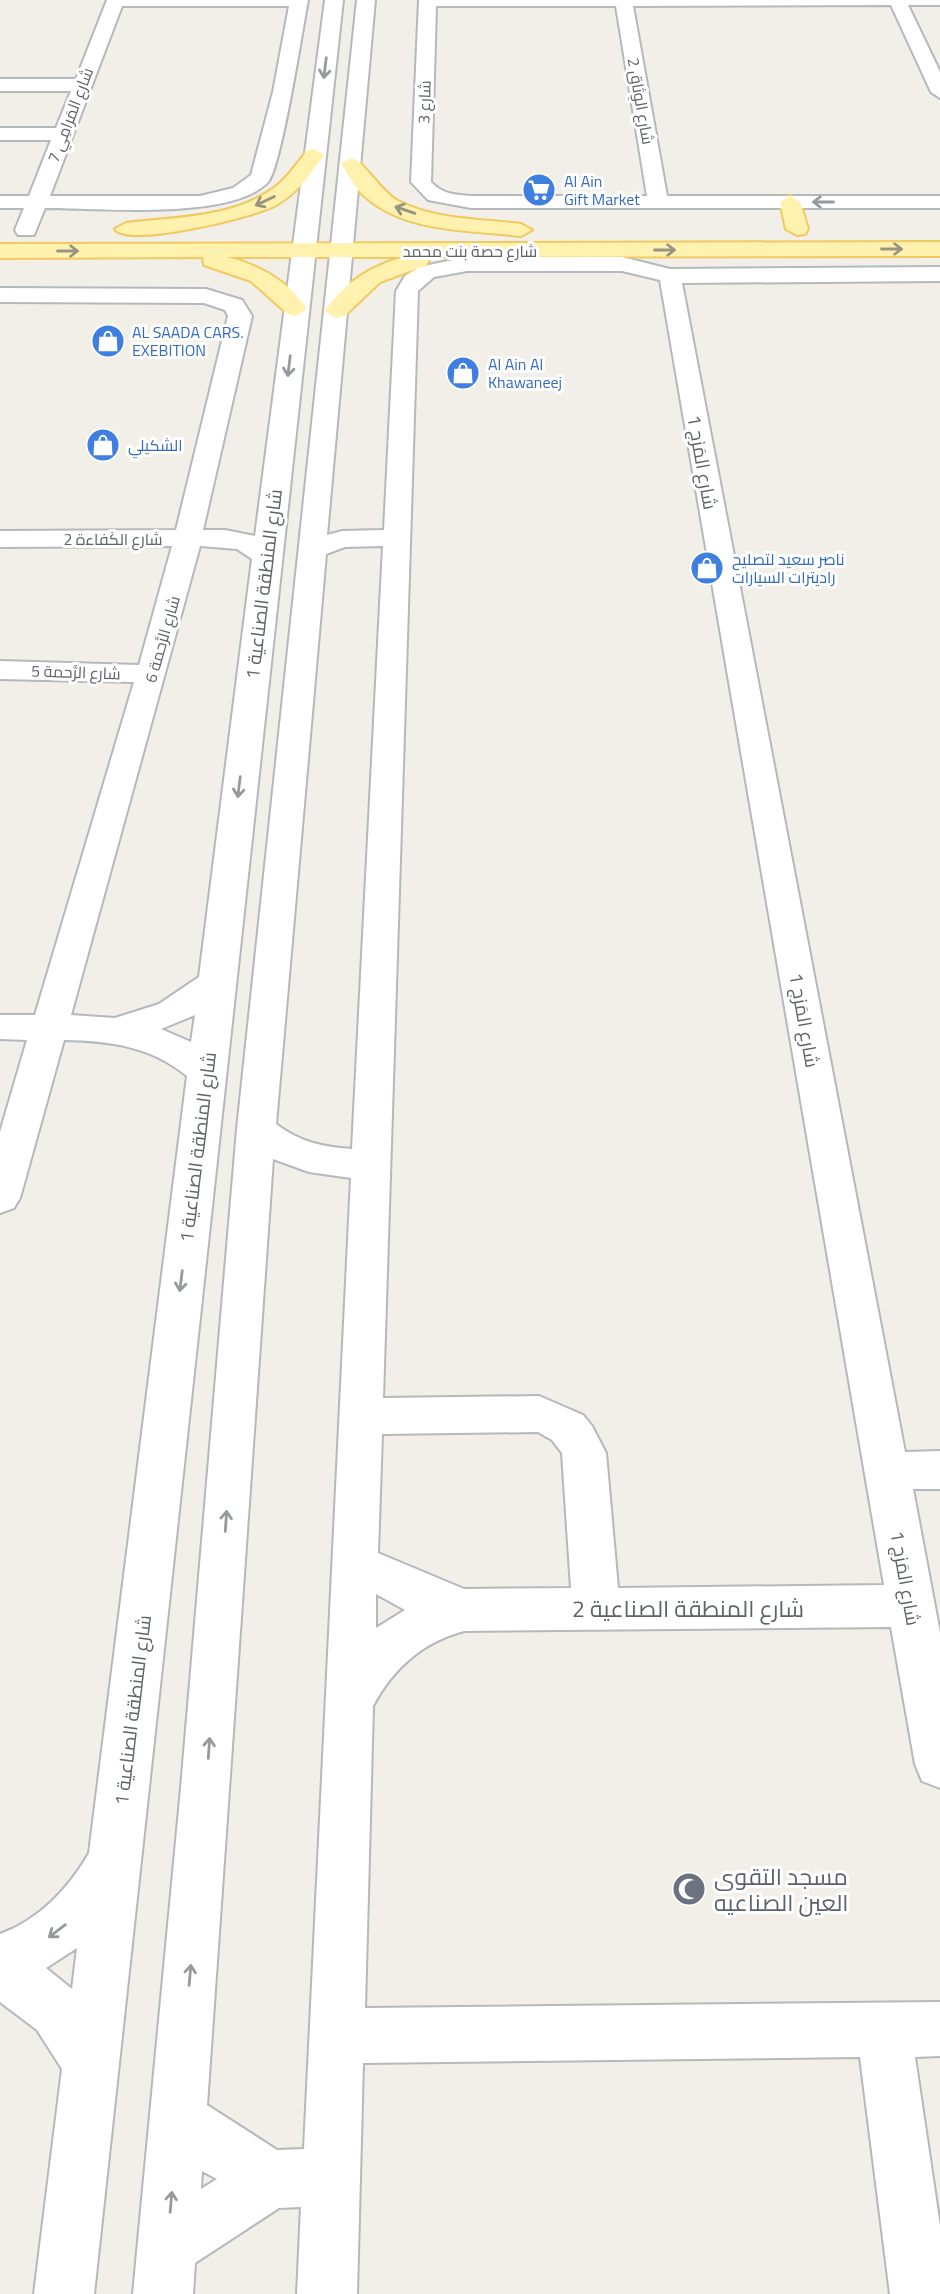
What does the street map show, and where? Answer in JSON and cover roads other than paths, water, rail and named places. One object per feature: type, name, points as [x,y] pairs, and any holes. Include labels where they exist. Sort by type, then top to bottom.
[{"type":"main road","points":[[107,231],[209,219],[251,208],[289,187],[314,155]]},
{"type":"main road","points":[[351,164],[370,190],[397,208],[443,220],[521,230]]},
{"type":"main road","points":[[790,202],[797,229]]},
{"type":"main road","name":"شارع حصة بنت محمد","points":[[0,231],[107,231],[344,241],[521,230],[940,229]]},
{"type":"main road","name":"شارع حصة بنت محمد","points":[[0,251],[169,250],[304,241]]},
{"type":"main road","name":"شارع حصة بنت محمد","points":[[344,241],[466,251],[940,249]]},
{"type":"main road","points":[[786,249],[830,274]]},
{"type":"main road","points":[[169,250],[233,265],[260,276],[279,289],[296,309]]},
{"type":"main road","points":[[336,311],[353,289],[382,272],[409,262],[466,251]]},
{"type":"street","points":[[0,202],[200,202],[248,190],[263,174],[301,101],[299,0],[116,0]]},
{"type":"street","name":"شارع المَرامِي 7","points":[[26,230],[62,134],[74,85],[116,0]]},
{"type":"street","name":"شارع المنطقة الصناعية 1","points":[[64,2294],[314,155],[301,101],[334,0]]},
{"type":"street","points":[[165,2271],[256,1129],[366,0]]},
{"type":"street","points":[[428,1],[940,0]]},
{"type":"street","name":"شارع 3","points":[[428,1],[421,182],[426,191],[436,196],[471,202],[658,202]]},
{"type":"street","name":"شارع الوِثاق 2","points":[[624,1],[658,202]]},
{"type":"street","points":[[897,1],[940,92]]},
{"type":"street","points":[[13,65],[56,75],[74,85]]},
{"type":"street","points":[[0,85],[74,85]]},
{"type":"street","points":[[0,134],[62,134]]},
{"type":"street","points":[[658,202],[940,202]]},
{"type":"street","points":[[327,2294],[406,296],[413,281],[436,269],[467,264],[622,264],[670,276],[940,274]]},
{"type":"street","name":"شارع المَزج 1","points":[[670,276],[911,1606],[934,1700],[940,1764]]},
{"type":"street","name":"شارع الرَّحمة 6","points":[[0,295],[194,295],[227,301],[239,310],[240,316],[188,539],[152,674],[0,1198]]},
{"type":"street","points":[[316,510],[355,522],[397,530]]},
{"type":"street","points":[[312,550],[342,538],[397,530]]},
{"type":"street","name":"شارع الكَفاءة 2","points":[[0,539],[225,538],[246,542],[268,538]]},
{"type":"street","name":"شارع الرَّحمة 5","points":[[0,670],[152,674]]},
{"type":"street","points":[[252,676],[282,682],[297,705]]},
{"type":"street","points":[[114,1031],[172,1013],[216,983]]},
{"type":"street","points":[[0,1027],[114,1031],[146,1036],[176,1047],[206,1070]]},
{"type":"street","points":[[256,1129],[286,1150],[323,1163],[370,1164]]},
{"type":"street","points":[[251,1198],[284,1177],[323,1163]]},
{"type":"street","points":[[360,1416],[539,1413],[562,1422],[571,1429],[584,1453],[596,1609]]},
{"type":"street","points":[[887,1471],[940,1470]]},
{"type":"street","name":"شارع المنطقة الصناعية 2","points":[[354,1569],[383,1574],[427,1598],[464,1610]]},
{"type":"street","name":"شارع المنطقة الصناعية 2","points":[[351,1700],[376,1657],[395,1639],[439,1615],[464,1610],[911,1606]]},
{"type":"street","points":[[0,1961],[42,1943],[65,1926],[85,1906],[114,1859]]},
{"type":"street","points":[[0,1975],[42,1996],[63,2015],[79,2039],[90,2068]]},
{"type":"street","points":[[337,2036],[940,2029]]},
{"type":"street","points":[[884,2030],[920,2294]]},
{"type":"street","points":[[178,2119],[223,2151],[272,2179]]},
{"type":"street","points":[[165,2271],[219,2210],[272,2179],[332,2177]]},
{"type":"place","name":"Al Ain Gift Market","points":[[539,190]]},
{"type":"place","name":"AL SAADA CARS. EXEBITION","points":[[108,341]]},
{"type":"place","name":"Al Ain Al Khawaneej","points":[[463,373]]},
{"type":"place","name":"الشكيلي","points":[[103,445]]},
{"type":"place","name":"ناصر سعيد لتصليح راديترات السيارات","points":[[707,568]]},
{"type":"place","name":"مسجد التقوى العين الصناعيه","points":[[689,1889]]}]
